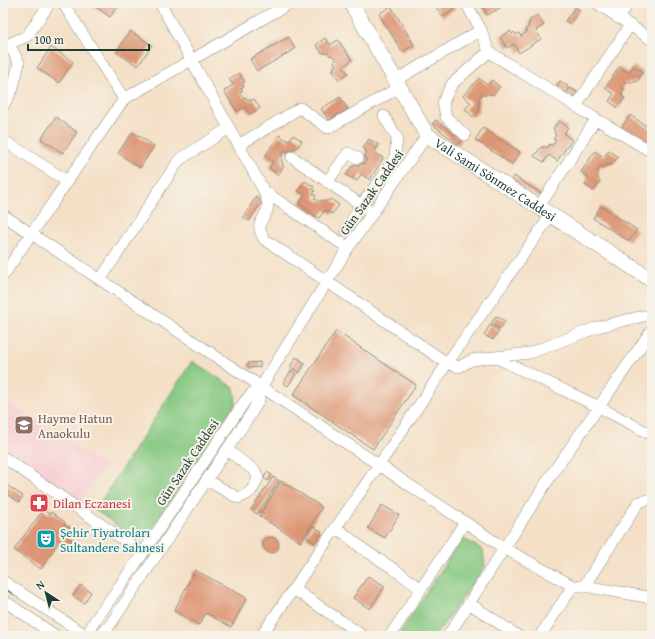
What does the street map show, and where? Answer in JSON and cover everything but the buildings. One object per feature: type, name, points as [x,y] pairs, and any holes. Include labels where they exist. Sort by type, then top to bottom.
[{"type":"main road","name":"Vali Sami Sönmez Caddesi","points":[[351,3],[427,135],[652,280]]},
{"type":"street","points":[[3,106],[13,88],[19,63],[6,45],[28,36],[50,3]]},
{"type":"street","points":[[63,3],[124,99]]},
{"type":"street","points":[[160,3],[264,191],[268,205],[266,213],[259,223],[259,231],[264,239],[447,363],[459,367],[472,360],[530,353],[598,327],[643,316],[652,316]]},
{"type":"street","points":[[3,276],[124,99],[290,3]]},
{"type":"street","points":[[466,3],[481,30],[489,52],[652,152]]},
{"type":"street","points":[[597,3],[652,39]]},
{"type":"street","points":[[618,18],[629,3]]},
{"type":"street","points":[[576,106],[630,25]]},
{"type":"street","points":[[239,145],[300,108],[328,128],[481,30]]},
{"type":"street","points":[[465,135],[446,117],[443,102],[452,84],[489,52]]},
{"type":"street","points":[[346,230],[395,157],[398,138],[384,116]]},
{"type":"street","points":[[539,207],[596,119]]},
{"type":"street","points":[[100,280],[179,160],[229,128]]},
{"type":"street","name":"Gün Sazak Caddesi","points":[[87,636],[94,622],[143,553],[244,401],[261,387],[348,248],[427,135]]},
{"type":"street","points":[[3,140],[67,181]]},
{"type":"street","points":[[327,182],[348,153],[358,158]]},
{"type":"street","points":[[292,157],[373,213]]},
{"type":"street","points":[[264,191],[348,248]]},
{"type":"street","points":[[3,215],[504,548],[578,586],[652,598]]},
{"type":"street","points":[[261,636],[379,465],[447,363],[551,215]]},
{"type":"street","points":[[448,636],[550,477],[652,330]]},
{"type":"street","points":[[495,357],[599,407],[652,435]]},
{"type":"street","name":"Gün Sazak Caddesi","points":[[100,636],[108,628],[252,412],[259,400],[261,387]]},
{"type":"street","points":[[207,480],[238,498],[246,495],[254,487],[258,477],[255,471],[227,450]]},
{"type":"street","points":[[3,457],[143,553]]},
{"type":"street","points":[[540,636],[639,502],[652,499]]},
{"type":"street","points":[[390,636],[465,522]]},
{"type":"street","points":[[336,527],[363,549],[421,589]]},
{"type":"street","points":[[3,581],[87,636]]},
{"type":"street","points":[[294,589],[363,636]]},
{"type":"street","points":[[3,600],[56,636]]},
{"type":"street","points":[[469,603],[518,636]]},
{"type":"shaded area","name":"Hayme Hatun Anaokulu","points":[[3,398],[105,466],[81,501],[75,502],[3,453]]},
{"type":"green space","points":[[192,361],[234,388],[236,403],[149,533],[134,537],[95,510]]},
{"type":"green space","points":[[462,538],[483,550],[485,567],[435,636],[398,636]]},
{"type":"tram line","points":[[3,587],[13,594]]},
{"type":"tram line","points":[[3,595],[8,599]]},
{"type":"place","name":"Hayme Hatun Anaokulu","points":[[24,425]]},
{"type":"place","name":"Dilan Eczanesi","points":[[39,503]]},
{"type":"place","name":"Şehir Tiyatroları Sultandere Sahnesi","points":[[46,539]]}]
